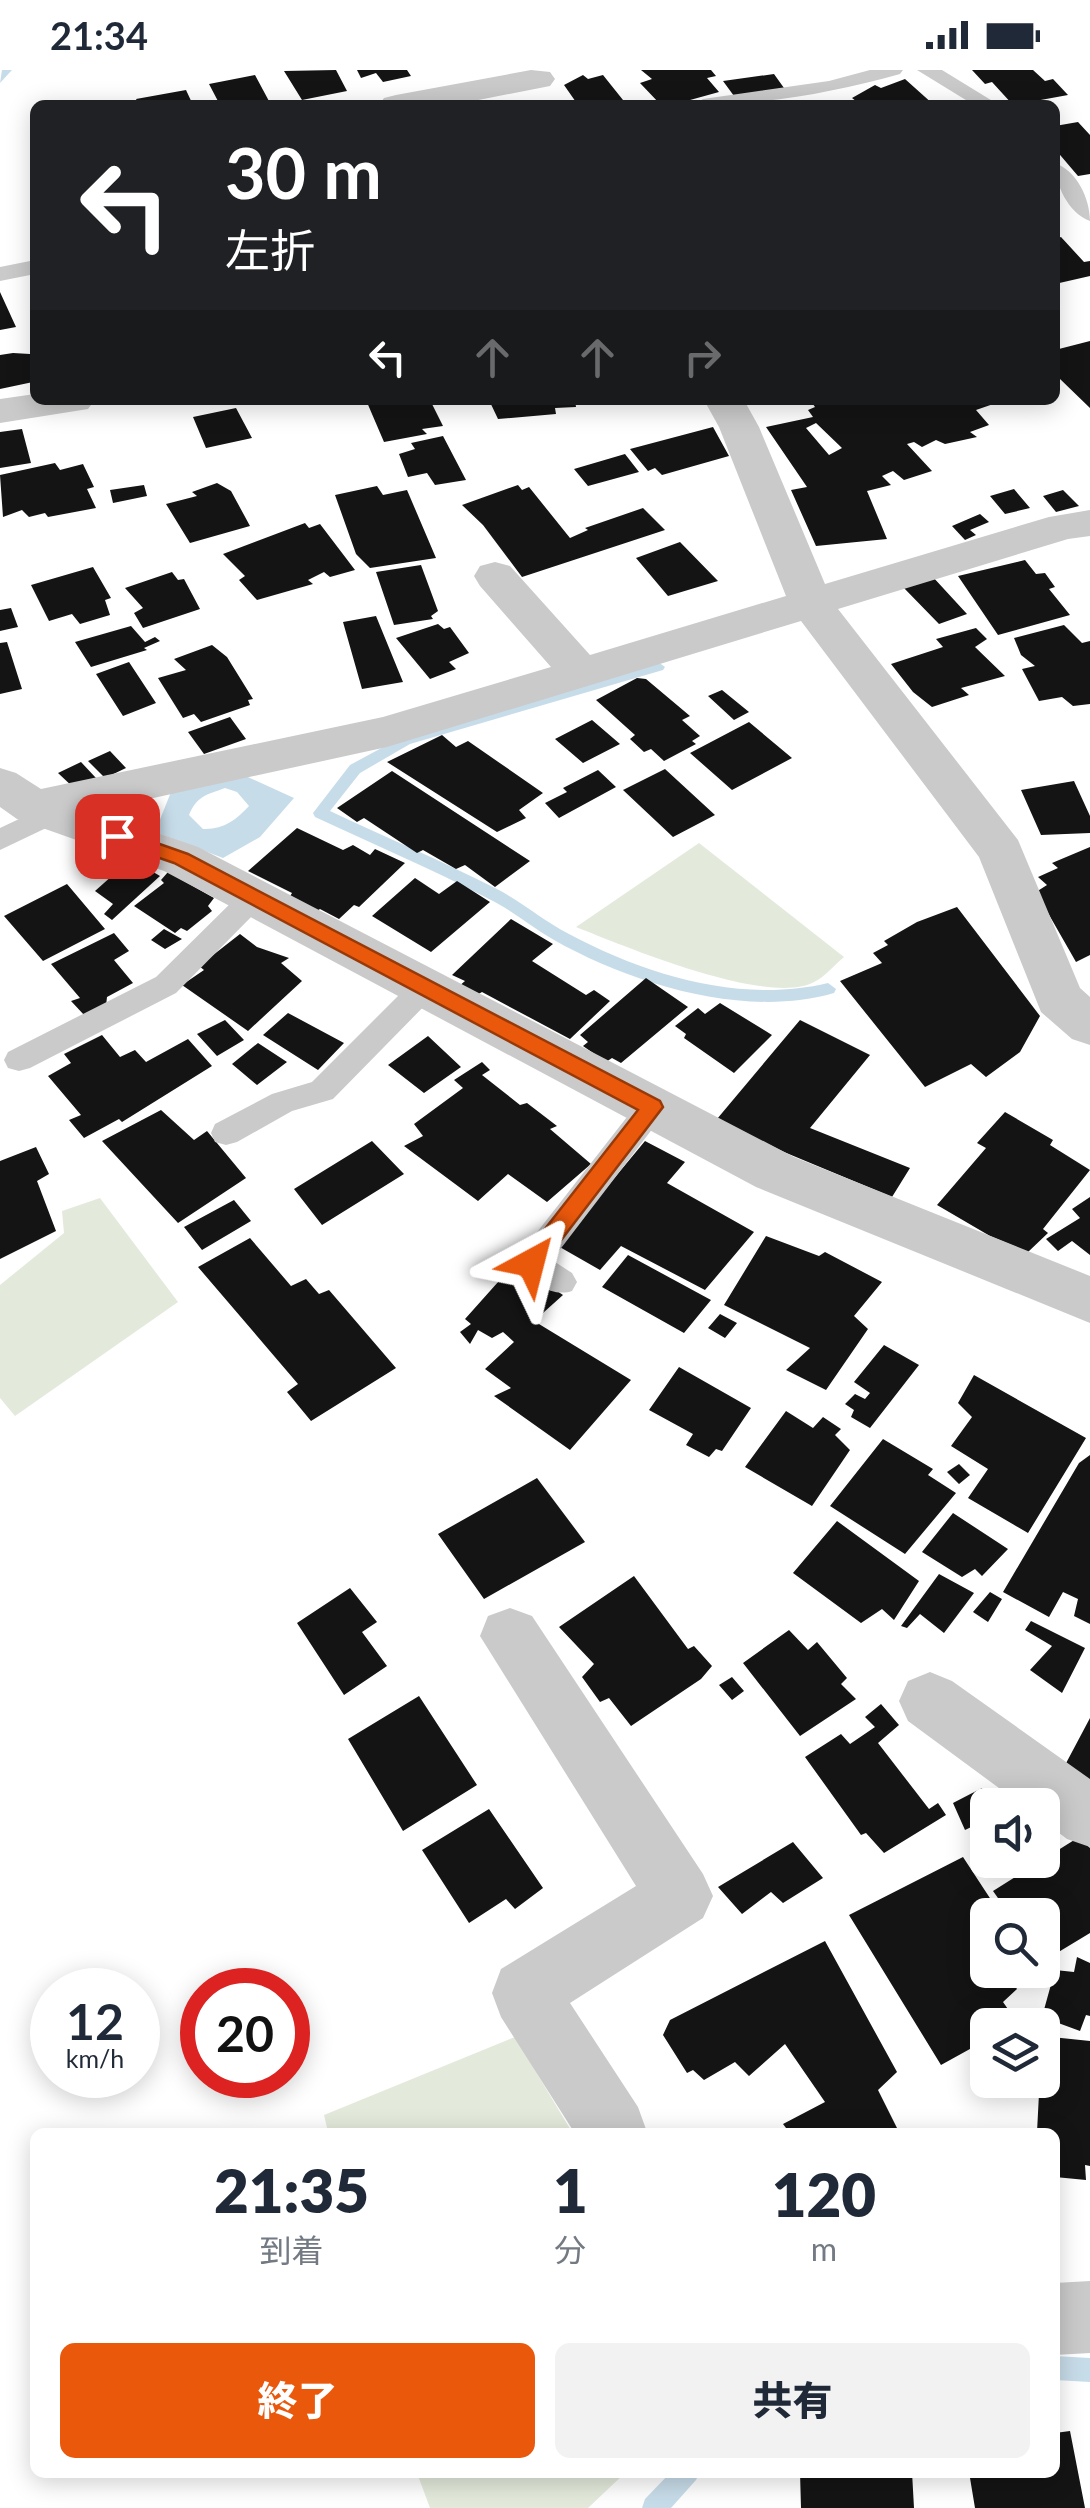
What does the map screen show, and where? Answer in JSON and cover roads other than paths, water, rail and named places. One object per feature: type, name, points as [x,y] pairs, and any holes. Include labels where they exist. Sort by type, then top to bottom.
[{"type":"street","points":[[433,100],[543,85]]},
{"type":"street","points":[[0,411],[44,405]]},
{"type":"street","points":[[726,405],[812,604],[1001,852],[1059,1000],[1090,1026]]},
{"type":"street","points":[[22,811],[388,732],[1064,526],[1090,523]]},
{"type":"street","points":[[495,576],[581,673]]},
{"type":"street","points":[[22,811],[181,858],[775,1172],[1090,1300]]},
{"type":"street","points":[[510,1636],[680,1896],[525,1993],[610,2128]]},
{"type":"street","points":[[930,1701],[1090,1818]]},
{"type":"street","points":[[1060,2319],[1090,2317]]},
{"type":"lane","points":[[741,100],[830,88],[893,70]]},
{"type":"lane","points":[[927,70],[980,100]]},
{"type":"lane","points":[[830,88],[844,100]]},
{"type":"lane","points":[[1060,175],[1090,214]]},
{"type":"lane","points":[[0,274],[30,268]]},
{"type":"lane","points":[[19,1060],[166,985],[254,897]]},
{"type":"lane","points":[[226,1133],[282,1102],[322,1091],[425,987]]},
{"type":"lane","points":[[561,1282],[531,1263],[652,1107]]},
{"type":"water","points":[[239,773],[294,798],[260,837],[223,858],[155,832],[173,787]],"holes":[[[225,788],[237,792],[249,806],[229,823],[203,829],[189,815],[207,795]]]},
{"type":"waterway","points":[[0,80],[7,70]]},
{"type":"waterway","points":[[658,667],[405,741],[355,769],[320,813],[493,894],[561,937],[629,967],[733,995],[799,996],[828,989]]},
{"type":"waterway","points":[[1060,2368],[1090,2370]]},
{"type":"waterway","points":[[654,2508],[682,2478]]}]
